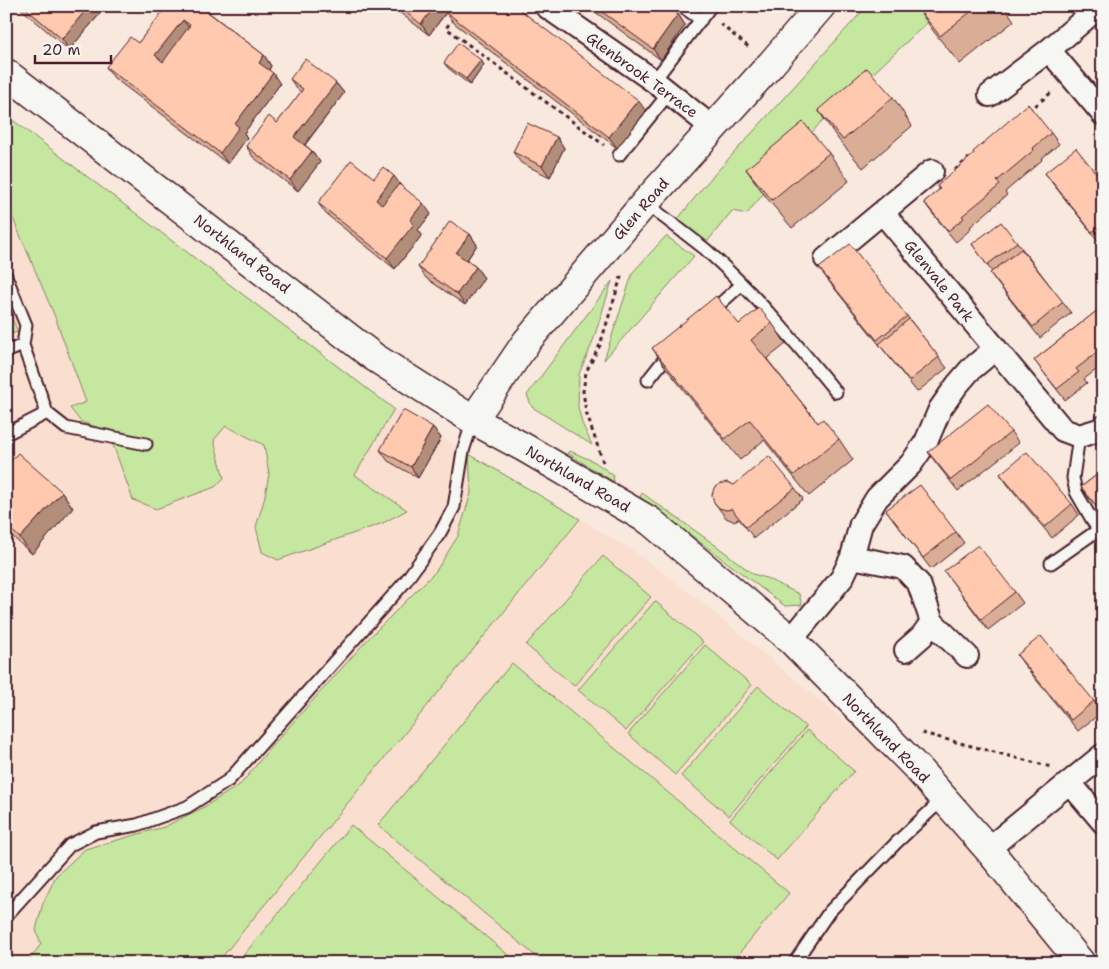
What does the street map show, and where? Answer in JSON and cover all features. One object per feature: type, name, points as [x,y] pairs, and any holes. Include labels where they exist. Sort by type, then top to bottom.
[{"type":"main road","name":"Glen Road","points":[[473,420],[527,340],[645,203],[821,6]]},
{"type":"main road","name":"Northland Road","points":[[6,73],[374,357],[473,420],[650,521],[791,640],[916,768],[988,849],[1080,963]]},
{"type":"street","name":"Glenbrook Terrace","points":[[546,6],[662,87],[713,128]]},
{"type":"street","points":[[990,95],[1049,50],[1100,6]]},
{"type":"street","points":[[1049,50],[1103,114]]},
{"type":"street","points":[[826,259],[932,171]]},
{"type":"street","name":"Glenvale Park","points":[[883,213],[1063,430],[1079,436]]},
{"type":"street","points":[[791,640],[842,578],[852,556],[861,524],[877,498],[911,464],[926,442],[940,409],[957,385],[970,370],[995,350]]},
{"type":"street","points":[[1079,436],[1103,427]]},
{"type":"street","points":[[852,556],[904,567],[919,584],[932,622],[967,656]]},
{"type":"street","points":[[906,650],[922,636],[932,622]]},
{"type":"street","points":[[988,849],[1103,755]]},
{"type":"street","points":[[1070,783],[1103,822]]},
{"type":"lane","points":[[682,6],[701,20]]},
{"type":"lane","points":[[619,156],[711,6]]},
{"type":"lane","points":[[645,203],[705,250],[741,284],[779,322],[836,392]]},
{"type":"lane","points":[[6,276],[26,325],[23,345],[47,413],[66,428],[146,444]]},
{"type":"lane","points":[[700,322],[741,284]]},
{"type":"lane","points":[[648,380],[680,341]]},
{"type":"lane","points":[[6,352],[23,345]]},
{"type":"lane","points":[[6,434],[47,413]]},
{"type":"lane","points":[[6,916],[70,845],[96,832],[137,825],[187,807],[229,780],[406,582],[440,533],[454,507],[462,451],[473,420]]},
{"type":"lane","points":[[1051,564],[1098,530],[1076,492],[1073,478],[1079,436]]},
{"type":"lane","points":[[794,963],[829,912],[897,842],[943,799]]},
{"type":"path","points":[[457,14],[446,28],[619,156]]},
{"type":"path","points":[[715,20],[770,64]]},
{"type":"path","points":[[1027,112],[1072,77]]},
{"type":"path","points":[[932,171],[953,171],[976,153]]},
{"type":"path","points":[[604,462],[586,412],[583,391],[586,372],[600,344],[621,277],[616,237]]},
{"type":"path","points":[[920,733],[1058,769],[1070,783]]},
{"type":"shaded area","points":[[6,115],[394,409],[637,553],[699,600],[917,781],[987,873],[1061,963],[6,963]]},
{"type":"green space","points":[[867,6],[945,6],[819,124],[747,214],[732,211],[707,242],[678,219],[704,186]]},
{"type":"green space","points":[[6,115],[394,409],[355,475],[407,510],[383,523],[278,560],[262,552],[256,527],[269,474],[264,445],[226,426],[214,440],[224,478],[215,487],[156,509],[133,500],[108,431],[81,422],[70,408],[86,402],[55,317],[6,202]]},
{"type":"green space","points":[[666,236],[694,256],[604,360],[633,272]]},
{"type":"green space","points":[[612,281],[592,344],[579,374],[578,407],[582,423],[592,445],[532,407],[527,395]]},
{"type":"green space","points":[[6,304],[18,332],[6,335]]},
{"type":"green space","points":[[570,451],[595,462],[613,475],[614,482],[567,453]]},
{"type":"green space","points":[[469,454],[580,519],[217,963],[27,963],[41,944],[36,930],[43,903],[56,876],[85,849],[164,827],[204,807],[241,784],[270,748],[368,639],[436,571],[458,536],[471,493]]},
{"type":"green space","points":[[642,493],[753,574],[766,578],[799,594],[802,605],[785,606],[640,497]]},
{"type":"green space","points":[[603,556],[651,597],[574,686],[526,645]]},
{"type":"green space","points":[[655,601],[703,642],[626,731],[578,690]]},
{"type":"green space","points":[[705,645],[752,685],[675,775],[628,734]]},
{"type":"green space","points":[[512,663],[789,893],[731,963],[544,963],[378,825]]},
{"type":"green space","points":[[758,686],[806,727],[729,816],[681,776]]},
{"type":"green space","points":[[807,730],[854,771],[777,860],[730,820]]},
{"type":"green space","points":[[351,825],[518,963],[237,963]]},
{"type":"building","points":[[23,6],[89,6],[62,39]]},
{"type":"building","points":[[167,6],[200,6],[264,55],[259,63],[273,73],[235,124],[239,127],[220,153],[106,67],[130,37],[138,43]],"holes":[[[183,20],[190,25],[163,62],[155,55]]]},
{"type":"building","points":[[398,6],[435,6],[421,24]]},
{"type":"building","points":[[451,6],[515,6],[638,100],[609,137],[446,12]]},
{"type":"building","points":[[594,6],[666,6],[678,14],[653,49]]},
{"type":"building","points":[[916,6],[978,6],[940,36]]},
{"type":"building","points":[[1103,10],[1103,26],[1095,17]]},
{"type":"building","points":[[458,43],[481,60],[466,79],[444,63]]},
{"type":"building","points":[[305,59],[336,83],[294,137],[312,151],[290,180],[246,146],[269,116],[277,123],[303,89],[290,79]]},
{"type":"building","points":[[867,68],[893,97],[843,140],[818,110]]},
{"type":"building","points":[[1028,104],[1051,133],[997,181],[1000,185],[962,216],[964,218],[948,231],[924,202],[940,189],[937,186],[974,154],[973,152]]},
{"type":"building","points":[[803,122],[829,153],[772,200],[746,169]]},
{"type":"building","points":[[527,123],[557,137],[542,166],[513,152]]},
{"type":"building","points":[[1076,148],[1103,182],[1103,235],[1098,228],[1092,232],[1045,173]]},
{"type":"building","points":[[351,160],[374,178],[383,167],[394,176],[376,200],[382,205],[399,184],[423,203],[410,220],[414,224],[387,258],[318,203]]},
{"type":"building","points":[[450,221],[470,234],[456,253],[476,267],[457,294],[418,267]]},
{"type":"building","points":[[1001,222],[1017,242],[987,265],[972,244]]},
{"type":"building","points":[[850,244],[907,316],[877,340],[819,268]]},
{"type":"building","points":[[1021,249],[1063,302],[1033,327],[990,273]]},
{"type":"building","points":[[716,296],[739,324],[759,308],[772,323],[751,340],[818,423],[823,419],[839,439],[794,475],[750,420],[725,439],[652,348]]},
{"type":"building","points":[[1103,306],[1103,353],[1100,350],[1076,369],[1079,372],[1057,389],[1034,360]]},
{"type":"building","points":[[909,319],[939,357],[909,381],[879,344]]},
{"type":"building","points":[[988,404],[1011,432],[951,480],[928,452]]},
{"type":"building","points":[[403,410],[433,427],[411,467],[380,450]]},
{"type":"building","points":[[1027,452],[1072,504],[1045,527],[1000,474]]},
{"type":"building","points":[[18,453],[62,492],[20,538],[6,525],[6,466]]},
{"type":"building","points":[[769,456],[795,488],[746,527],[732,509],[719,508],[714,502],[712,495],[714,488],[727,482],[734,485]]},
{"type":"building","points":[[1103,470],[1103,514],[1081,487]]},
{"type":"building","points":[[920,485],[956,532],[923,558],[886,510]]},
{"type":"building","points":[[978,545],[1015,592],[981,619],[944,571]]},
{"type":"building","points":[[1041,636],[1094,701],[1071,720],[1017,655]]}]
